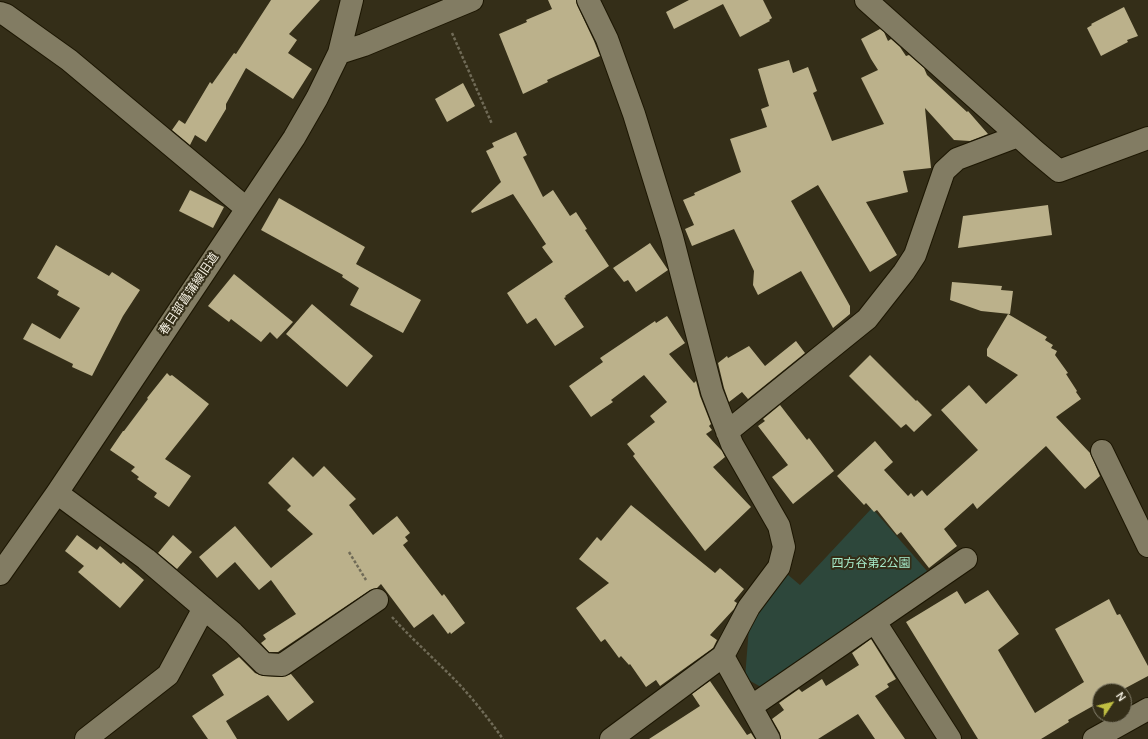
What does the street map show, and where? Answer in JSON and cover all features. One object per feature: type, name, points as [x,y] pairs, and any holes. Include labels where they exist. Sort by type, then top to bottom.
[{"type":"street","name":"春日部菖蒲線旧道","points":[[0,574],[57,493],[294,138],[317,98],[339,53],[352,0]]},
{"type":"street","points":[[339,53],[364,45],[440,6],[472,0]]},
{"type":"street","points":[[588,0],[607,39],[634,114],[672,237],[712,392],[732,444],[779,526],[784,547],[779,567],[749,607],[723,656],[612,739]]},
{"type":"street","points":[[866,0],[1059,172],[1148,138]]},
{"type":"street","points":[[0,13],[6,15],[69,60],[246,208]]},
{"type":"street","points":[[727,432],[867,319],[904,272],[915,255],[944,171],[957,159],[1018,136]]},
{"type":"street","points":[[1102,451],[1148,546]]},
{"type":"street","points":[[57,493],[146,559],[204,608],[264,664],[282,665],[377,600]]},
{"type":"street","points":[[752,706],[966,559]]},
{"type":"street","points":[[86,739],[168,675],[204,608]]},
{"type":"street","points":[[875,622],[950,739]]},
{"type":"street","points":[[723,656],[769,739]]},
{"type":"street","points":[[1094,739],[1148,708]]},
{"type":"path","points":[[440,6],[492,124]]},
{"type":"path","points":[[349,552],[377,600],[406,634],[447,672],[487,717],[502,739]]},
{"type":"green space","name":"四方谷第2公園","points":[[872,508],[927,571],[761,687],[745,678],[749,627],[771,595],[787,574],[800,585]]},
{"type":"building","points":[[271,0],[320,0],[289,34],[297,40],[288,53],[312,69],[293,99],[246,68],[226,104],[226,109],[206,142],[195,135],[190,145],[172,130],[179,120],[185,124],[210,82],[212,84],[234,53],[236,54]]},
{"type":"building","points":[[548,0],[576,0],[600,56],[547,80],[548,82],[523,94],[499,34],[552,9]]},
{"type":"building","points":[[689,0],[763,0],[772,18],[769,20],[770,21],[740,37],[723,4],[674,29],[666,12]]},
{"type":"building","points":[[1124,7],[1138,36],[1127,40],[1128,42],[1101,56],[1087,28],[1092,25],[1091,24]]},
{"type":"building","points":[[880,29],[884,32],[888,41],[891,39],[900,47],[906,56],[909,55],[924,68],[927,75],[967,112],[968,111],[988,134],[970,141],[954,140],[925,108],[931,168],[903,171],[908,192],[866,202],[897,255],[870,272],[818,185],[791,201],[850,306],[850,314],[833,328],[801,271],[758,295],[753,285],[754,271],[734,229],[692,246],[685,229],[694,225],[683,200],[695,195],[694,193],[741,172],[730,139],[767,127],[761,109],[769,106],[758,69],[789,60],[793,73],[808,67],[817,91],[813,93],[832,141],[884,124],[861,78],[878,70],[861,39]]},
{"type":"building","points":[[463,83],[475,106],[447,122],[435,99]]},
{"type":"building","points":[[516,132],[527,155],[523,157],[543,197],[553,190],[570,216],[576,212],[587,229],[585,230],[609,266],[565,296],[566,297],[564,298],[584,327],[555,346],[536,318],[527,324],[507,293],[553,262],[542,247],[546,244],[513,194],[472,213],[471,211],[501,182],[486,151],[494,147],[492,143]]},
{"type":"building","points":[[190,190],[224,207],[213,228],[179,211]]},
{"type":"building","points":[[279,198],[365,247],[356,264],[421,300],[403,333],[350,305],[359,288],[342,277],[343,275],[261,230]]},
{"type":"building","points":[[1048,205],[1052,235],[958,248],[963,216]]},
{"type":"building","points":[[650,243],[668,270],[636,292],[628,280],[624,282],[613,268]]},
{"type":"building","points":[[56,245],[109,276],[112,272],[140,290],[123,316],[92,376],[72,367],[73,364],[23,339],[32,323],[60,339],[80,308],[57,295],[59,291],[37,278]]},
{"type":"building","points":[[234,274],[293,322],[277,339],[270,332],[261,342],[231,319],[229,322],[208,306]]},
{"type":"building","points":[[952,282],[1002,286],[1001,290],[1013,291],[1010,314],[981,311],[950,300]]},
{"type":"building","points":[[312,304],[373,356],[347,387],[286,334]]},
{"type":"building","points":[[1008,314],[1047,337],[1045,340],[1053,345],[1051,348],[1057,351],[1055,355],[1068,373],[1066,374],[1081,399],[1056,417],[1090,453],[1100,476],[1085,489],[1046,446],[977,509],[973,503],[944,529],[957,546],[929,568],[901,532],[897,535],[877,510],[874,512],[866,503],[864,505],[837,476],[875,441],[893,462],[884,470],[908,496],[911,493],[914,497],[922,490],[927,496],[978,450],[941,410],[969,385],[986,404],[1018,375],[987,356],[987,349]]},
{"type":"building","points":[[667,316],[685,343],[669,354],[694,383],[696,381],[711,424],[709,426],[712,430],[706,434],[722,451],[725,457],[713,467],[751,507],[705,551],[633,456],[635,454],[627,444],[655,422],[650,416],[667,402],[644,375],[611,400],[613,402],[591,417],[569,386],[603,362],[600,358],[655,321],[656,323]]},
{"type":"building","points":[[796,341],[805,353],[748,399],[742,392],[729,402],[718,363],[727,356],[728,358],[749,346],[765,366]]},
{"type":"building","points":[[870,355],[932,415],[914,432],[906,424],[901,428],[849,376]]},
{"type":"building","points":[[167,373],[170,376],[172,375],[209,404],[165,459],[191,476],[169,507],[154,497],[157,493],[137,479],[139,477],[131,471],[135,467],[110,450],[148,399],[147,398]]},
{"type":"building","points":[[780,405],[807,440],[809,438],[834,471],[793,504],[772,477],[788,465],[758,426],[765,421],[763,419]]},
{"type":"building","points":[[293,457],[313,477],[324,466],[356,499],[349,505],[373,535],[397,516],[410,533],[405,537],[408,541],[403,545],[442,596],[444,594],[465,623],[451,634],[450,632],[448,634],[433,614],[414,628],[381,584],[278,652],[269,652],[261,643],[266,639],[263,635],[296,614],[271,580],[259,590],[235,562],[217,578],[199,557],[235,526],[271,568],[313,534],[287,510],[291,506],[268,483]]},
{"type":"building","points":[[631,505],[715,573],[720,568],[744,589],[734,601],[737,603],[734,609],[710,635],[717,640],[713,648],[660,686],[656,680],[646,687],[630,664],[629,665],[621,656],[619,658],[605,639],[601,642],[576,608],[609,583],[579,559],[597,537],[601,541]]},
{"type":"building","points":[[77,535],[97,550],[100,546],[121,564],[123,562],[144,580],[120,608],[78,572],[84,566],[65,551]]},
{"type":"building","points":[[173,535],[192,552],[177,569],[158,553]]},
{"type":"building","points":[[988,590],[1019,634],[998,650],[1035,713],[1084,682],[1055,629],[1109,599],[1117,615],[1120,614],[1148,666],[1148,676],[1132,685],[1132,683],[1092,683],[1092,706],[1068,720],[1069,722],[1041,739],[978,739],[906,622],[957,591],[965,604]]},
{"type":"building","points":[[871,639],[896,679],[887,684],[889,687],[875,696],[905,739],[875,739],[858,714],[818,739],[781,739],[780,733],[772,719],[784,710],[779,703],[799,689],[802,692],[822,679],[826,686],[859,665],[852,653]]},
{"type":"building","points":[[239,657],[255,673],[263,676],[281,677],[291,674],[314,702],[288,721],[268,695],[226,721],[237,739],[208,739],[192,716],[224,695],[212,675]]},
{"type":"building","points":[[710,681],[747,735],[751,733],[755,739],[649,739],[700,706],[692,694]]}]
